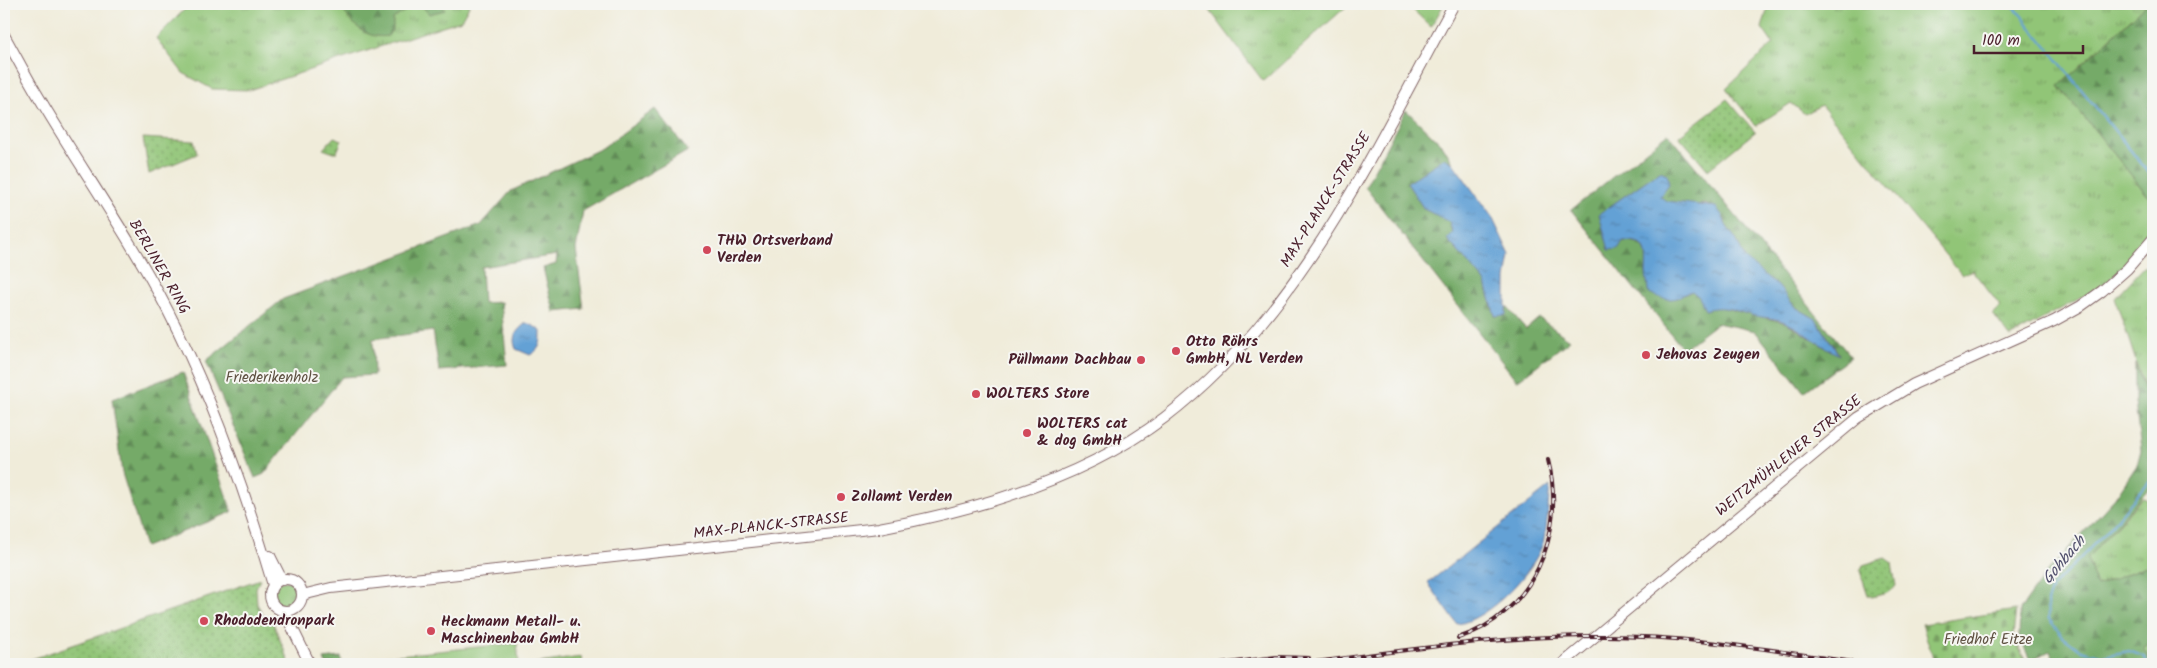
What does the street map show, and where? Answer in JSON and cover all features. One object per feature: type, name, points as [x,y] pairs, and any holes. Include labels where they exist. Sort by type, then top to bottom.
[{"type":"street","name":"MAX-PLANCK-STRASSE","points":[[301,591],[879,528],[940,517],[985,504],[1037,486],[1095,460],[1128,442],[1164,418],[1213,374],[1272,309],[1314,253],[1365,170],[1454,4]]},
{"type":"street","name":"BERLINER RING","points":[[4,35],[42,103],[84,168],[168,310],[214,415],[278,582]]},
{"type":"street","name":"WEITZMÜHLENER STRASSE","points":[[1562,664],[1858,418],[1914,384],[2054,321],[2081,306],[2127,269],[2153,239]]},
{"type":"street","points":[[292,580],[301,591],[301,603],[288,610],[275,607],[271,601],[270,594],[278,582],[292,580]]},
{"type":"street","points":[[288,610],[310,664]]},
{"type":"green space","points":[[190,4],[470,4],[461,20],[249,90],[212,89],[183,73],[156,38]]},
{"type":"green space","points":[[338,4],[415,4],[393,19],[393,28],[388,36],[379,36],[371,35],[358,28]]},
{"type":"green space","points":[[420,4],[440,4],[445,10],[429,14]]},
{"type":"green space","points":[[1205,4],[1349,4],[1263,81]]},
{"type":"green space","points":[[1407,4],[1444,4],[1431,27]]},
{"type":"green space","points":[[1769,4],[2147,4],[2059,86],[2153,202],[2153,227],[2124,266],[2104,285],[2010,337],[1993,314],[2001,307],[1972,270],[1962,275],[1821,105],[1805,114],[1791,103],[1756,126],[1726,88],[1773,44],[1762,28]]},
{"type":"green space","points":[[2147,4],[2153,4],[2153,202],[2059,86]]},
{"type":"green space","points":[[1727,99],[1755,132],[1708,170],[1679,136]]},
{"type":"green space","name":"Friederikenholz","points":[[655,109],[688,151],[583,211],[576,249],[584,309],[554,312],[543,268],[556,264],[557,255],[481,267],[483,303],[501,302],[507,365],[439,371],[433,331],[373,339],[374,375],[342,377],[264,474],[255,478],[206,361],[283,299],[481,225],[511,191],[602,148]]},
{"type":"green space","points":[[1406,110],[1443,146],[1453,163],[1444,158],[1407,183],[1424,209],[1449,222],[1453,233],[1447,239],[1486,283],[1495,316],[1506,315],[1507,307],[1526,329],[1539,318],[1570,340],[1517,381],[1365,187]]},
{"type":"green space","points":[[1668,133],[1851,357],[1804,392],[1755,331],[1717,323],[1683,349],[1571,210]],"holes":[[[1660,171],[1667,174],[1659,196],[1666,201],[1694,205],[1706,204],[1722,215],[1727,227],[1736,239],[1744,259],[1778,286],[1795,307],[1816,319],[1839,354],[1826,348],[1787,323],[1716,306],[1692,291],[1677,298],[1646,274],[1647,260],[1645,249],[1642,245],[1631,241],[1622,241],[1599,214]]]},
{"type":"green space","points":[[334,137],[342,140],[337,152],[323,149]]},
{"type":"green space","points":[[143,138],[194,141],[197,154],[149,174]]},
{"type":"green space","points":[[2145,266],[2153,275],[2153,406],[2149,401],[2115,298]]},
{"type":"green space","points":[[2135,363],[2149,401],[2153,406],[2153,484],[2087,558],[2097,586],[2146,566],[2153,575],[2153,642],[2144,648],[2153,664],[2056,664],[2050,651],[2030,660],[2019,636],[2020,610],[2047,572],[2115,498],[2137,465],[2141,450],[2135,403]]},
{"type":"green space","points":[[183,372],[232,512],[145,547],[122,473],[112,399]]},
{"type":"green space","points":[[2143,497],[2153,503],[2153,575],[2146,566],[2097,586],[2087,558]]},
{"type":"green space","points":[[1885,558],[1892,563],[1896,586],[1887,593],[1872,597],[1868,595],[1860,571],[1863,565]]},
{"type":"green space","name":"Rhododendronpark","points":[[260,579],[256,588],[257,604],[264,616],[273,623],[290,664],[18,664]]},
{"type":"green space","points":[[286,581],[296,585],[300,595],[296,605],[286,609],[276,605],[272,595],[276,585]]},
{"type":"green space","name":"Friedhof Eitze","points":[[2016,610],[2013,636],[2027,664],[1935,664],[1922,624]]},
{"type":"green space","points":[[2153,642],[2153,662],[2143,648]]},
{"type":"green space","points":[[517,643],[519,664],[380,664],[379,657]]},
{"type":"green space","points":[[341,657],[342,664],[326,664],[324,659]]},
{"type":"green space","points":[[581,657],[582,664],[531,664]]},
{"type":"water","points":[[1444,158],[1453,163],[1492,217],[1510,255],[1506,279],[1506,315],[1495,316],[1486,283],[1447,239],[1453,233],[1449,222],[1424,209],[1407,183]]},
{"type":"water","points":[[1660,171],[1667,174],[1669,184],[1660,196],[1666,201],[1716,207],[1736,239],[1745,259],[1778,286],[1795,307],[1816,319],[1839,355],[1780,320],[1726,308],[1705,310],[1699,297],[1692,291],[1673,299],[1658,297],[1648,292],[1646,253],[1644,248],[1637,242],[1623,241],[1618,249],[1609,250],[1599,214]]},
{"type":"water","points":[[526,323],[541,331],[540,345],[530,355],[516,349],[514,341],[517,332]]},
{"type":"water","points":[[1550,486],[1544,539],[1532,565],[1510,592],[1496,604],[1469,621],[1457,624],[1428,583]]},
{"type":"water","points":[[216,656],[243,664],[211,664]]},
{"type":"waterway","points":[[2012,4],[2153,178]]},
{"type":"waterway","name":"Gohbach","points":[[2147,664],[2145,657],[2129,651],[2103,656],[2079,649],[2063,637],[2048,618],[2047,602],[2052,587],[2104,534],[2153,477]]},
{"type":"railway","points":[[1458,638],[1484,626],[1506,610],[1524,591],[1538,568],[1548,543],[1552,516],[1553,488],[1548,460]]},
{"type":"railway","points":[[1299,664],[1413,649],[1566,636],[1638,637],[1704,642],[1869,664]]},
{"type":"railway","points":[[1220,664],[1276,657],[1309,658]]},
{"type":"place","name":"THW Ortsverband Verden","points":[[707,250]]},
{"type":"place","name":"Otto Röhrs GmbH, NL Verden","points":[[1176,351]]},
{"type":"place","name":"Jehovas Zeugen","points":[[1646,355]]},
{"type":"place","name":"Püllmann Dachbau","points":[[1141,360]]},
{"type":"place","name":"WOLTERS Store","points":[[976,394]]},
{"type":"place","name":"WOLTERS cat & dog GmbH","points":[[1027,433]]},
{"type":"place","name":"Zollamt Verden","points":[[841,497]]},
{"type":"place","name":"Rhododendronpark","points":[[204,621]]},
{"type":"place","name":"Heckmann Metall- u. Maschinenbau GmbH","points":[[431,631]]}]
